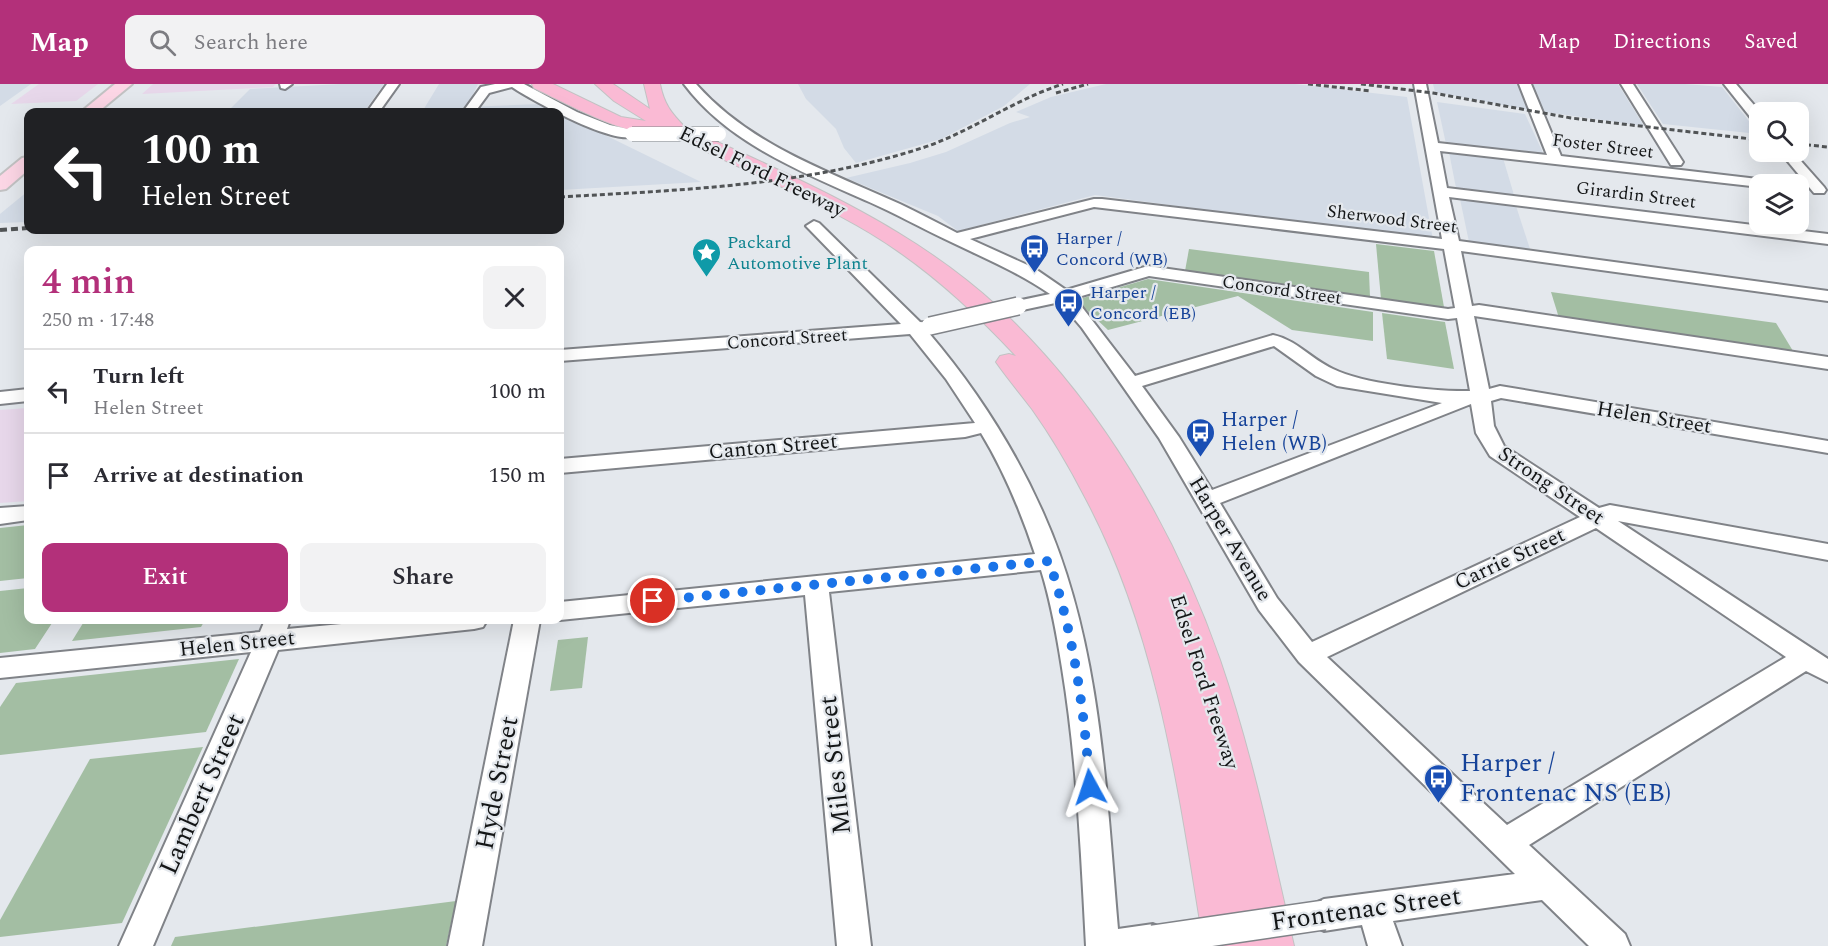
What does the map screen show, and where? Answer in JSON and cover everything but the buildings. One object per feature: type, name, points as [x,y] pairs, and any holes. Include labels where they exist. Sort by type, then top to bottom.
[{"type":"highway","points":[[540,84],[616,121],[653,128]]},
{"type":"highway","name":"Edsel Ford Freeway","points":[[584,84],[610,104],[688,147],[781,190],[845,226],[905,265],[929,284],[987,339],[1022,377],[1057,424],[1095,486],[1137,576],[1162,644],[1193,761],[1227,946]]},
{"type":"highway","name":"Edsel Ford Freeway","points":[[603,84],[613,93],[683,133],[762,170],[879,230],[933,267],[1009,332],[1046,373],[1082,420],[1140,516],[1187,619],[1214,703],[1234,778],[1271,946]]},
{"type":"highway","points":[[652,84],[656,105],[683,133]]},
{"type":"main road","points":[[94,108],[124,84]]},
{"type":"main road","points":[[0,185],[24,165]]},
{"type":"street","points":[[376,108],[393,84]]},
{"type":"street","points":[[472,108],[485,87],[510,84]]},
{"type":"street","name":"Harper Avenue","points":[[516,84],[526,92],[562,108]]},
{"type":"street","name":"Harper Avenue","points":[[690,84],[710,107],[733,126],[763,145],[818,174],[896,207],[955,238],[1034,274],[1064,296],[1088,324],[1110,358],[1131,383],[1169,437],[1278,618],[1308,655],[1613,946]]},
{"type":"street","name":"Strong Street","points":[[1420,84],[1481,397],[1484,428],[1490,444],[1497,452],[1817,665]]},
{"type":"street","points":[[1525,84],[1556,160]]},
{"type":"street","points":[[1627,84],[1676,162]]},
{"type":"street","points":[[1723,84],[1730,84],[1749,107]]},
{"type":"street","name":"Harper Avenue","points":[[564,109],[611,130],[632,134],[718,134],[742,138],[763,145]]},
{"type":"street","points":[[718,134],[730,131],[733,126]]},
{"type":"street","name":"Foster Street","points":[[1431,146],[1749,182]]},
{"type":"street","points":[[1795,162],[1823,191]]},
{"type":"street","name":"Girardin Street","points":[[1440,190],[1828,239]]},
{"type":"street","name":"Sherwood Street","points":[[955,238],[1098,202],[1450,245],[1828,296]]},
{"type":"street","points":[[814,226],[923,328],[986,426],[1016,480],[1049,561],[1060,593],[1079,688],[1086,740],[1103,946]]},
{"type":"street","name":"Concord Street","points":[[564,356],[923,328],[1064,296],[1148,271],[1448,314],[1482,311],[1828,363]]},
{"type":"street","points":[[1131,383],[1275,340],[1323,372],[1344,382],[1447,398],[1481,397]]},
{"type":"street","name":"Helen Street","points":[[1207,500],[1463,402],[1500,392],[1828,447]]},
{"type":"street","points":[[0,398],[24,395]]},
{"type":"street","name":"Canton Street","points":[[564,466],[965,430],[986,426]]},
{"type":"street","points":[[0,516],[24,513]]},
{"type":"street","name":"Carrie Street","points":[[1308,655],[1611,513],[1828,552]]},
{"type":"street","points":[[564,611],[1049,561]]},
{"type":"street","name":"Miles Street","points":[[816,585],[854,946]]},
{"type":"street","name":"Helen Street","points":[[0,669],[273,630],[394,624]]},
{"type":"street","name":"Hyde Street","points":[[465,946],[526,624]]},
{"type":"street","name":"Lambert Street","points":[[136,946],[273,630]]},
{"type":"street","points":[[1505,843],[1817,665]]},
{"type":"street","name":"Frontenac Street","points":[[1113,946],[1548,884]]},
{"type":"street","points":[[1373,908],[1385,946]]},
{"type":"shaded area","points":[[0,84],[31,84],[0,106]]},
{"type":"shaded area","points":[[39,84],[98,84],[76,101],[11,104]]},
{"type":"shaded area","points":[[153,84],[276,84],[273,87],[142,94]]},
{"type":"shaded area","points":[[384,84],[367,108],[231,108],[250,89]]},
{"type":"shaded area","points":[[439,84],[478,84],[467,107],[541,104],[550,108],[424,108]]},
{"type":"shaded area","points":[[798,84],[1030,84],[1004,106],[941,139],[856,163],[844,148],[836,129],[806,99]]},
{"type":"shaded area","points":[[1106,84],[1295,84],[1407,97],[1433,240],[1095,195],[958,231],[938,216],[846,178],[946,152],[1010,123],[1030,117],[1016,112],[1051,97]]},
{"type":"shaded area","points":[[1433,84],[1618,84],[1644,126],[1524,109],[1435,92]]},
{"type":"shaded area","points":[[1637,84],[1722,87],[1749,121],[1749,133],[1663,124]]},
{"type":"shaded area","points":[[1437,102],[1525,114],[1544,155],[1446,144]]},
{"type":"shaded area","points":[[564,115],[701,182],[564,190]]},
{"type":"shaded area","points":[[1449,152],[1503,158],[1514,195],[1456,188]]},
{"type":"shaded area","points":[[24,194],[24,222],[0,223],[0,214]]},
{"type":"shaded area","points":[[1460,199],[1516,206],[1530,249],[1469,242]]},
{"type":"shaded area","points":[[24,408],[24,501],[0,503],[0,410]]},
{"type":"green space","points":[[1376,244],[1434,251],[1444,307],[1381,299]]},
{"type":"green space","points":[[1189,249],[1369,272],[1370,297],[1185,271]]},
{"type":"green space","points":[[1148,279],[1373,312],[1373,341],[1292,330],[1238,296],[1108,330],[1076,300]]},
{"type":"green space","points":[[1551,292],[1776,323],[1793,351],[1559,318]]},
{"type":"green space","points":[[1382,313],[1445,322],[1454,369],[1387,359]]},
{"type":"green space","points":[[24,525],[24,578],[0,581],[0,528]]},
{"type":"green space","points":[[24,588],[24,624],[51,624],[35,649],[0,653],[0,591]]},
{"type":"green space","points":[[83,624],[203,624],[201,627],[72,641]]},
{"type":"green space","points":[[588,637],[582,688],[550,691],[558,640]]},
{"type":"green space","points":[[239,659],[206,732],[0,755],[0,707],[16,683]]},
{"type":"green space","points":[[203,747],[122,923],[0,937],[0,920],[90,759]]},
{"type":"green space","points":[[456,901],[446,946],[171,946],[175,937]]},
{"type":"railway","points":[[564,197],[742,184],[833,171],[878,161],[958,134],[1027,99],[1063,84]]},
{"type":"railway","points":[[1056,93],[1088,84]]},
{"type":"railway","points":[[1308,84],[1371,91]]},
{"type":"railway","points":[[1361,84],[1433,93],[1571,118],[1749,139]]},
{"type":"railway","points":[[1809,145],[1828,147]]},
{"type":"railway","points":[[0,230],[24,228]]},
{"type":"place","name":"Harper / Concord (WB)","points":[[1035,274]]},
{"type":"place","name":"Packard Automotive Plant","points":[[706,278]]},
{"type":"place","name":"Harper / Concord (EB)","points":[[1069,328]]},
{"type":"place","name":"Harper / Helen (WB)","points":[[1200,458]]},
{"type":"place","name":"Harper / Frontenac NS (EB)","points":[[1439,804]]},
{"type":"route","points":[[653,601],[1049,561],[1060,593],[1078,677],[1090,787]]}]
